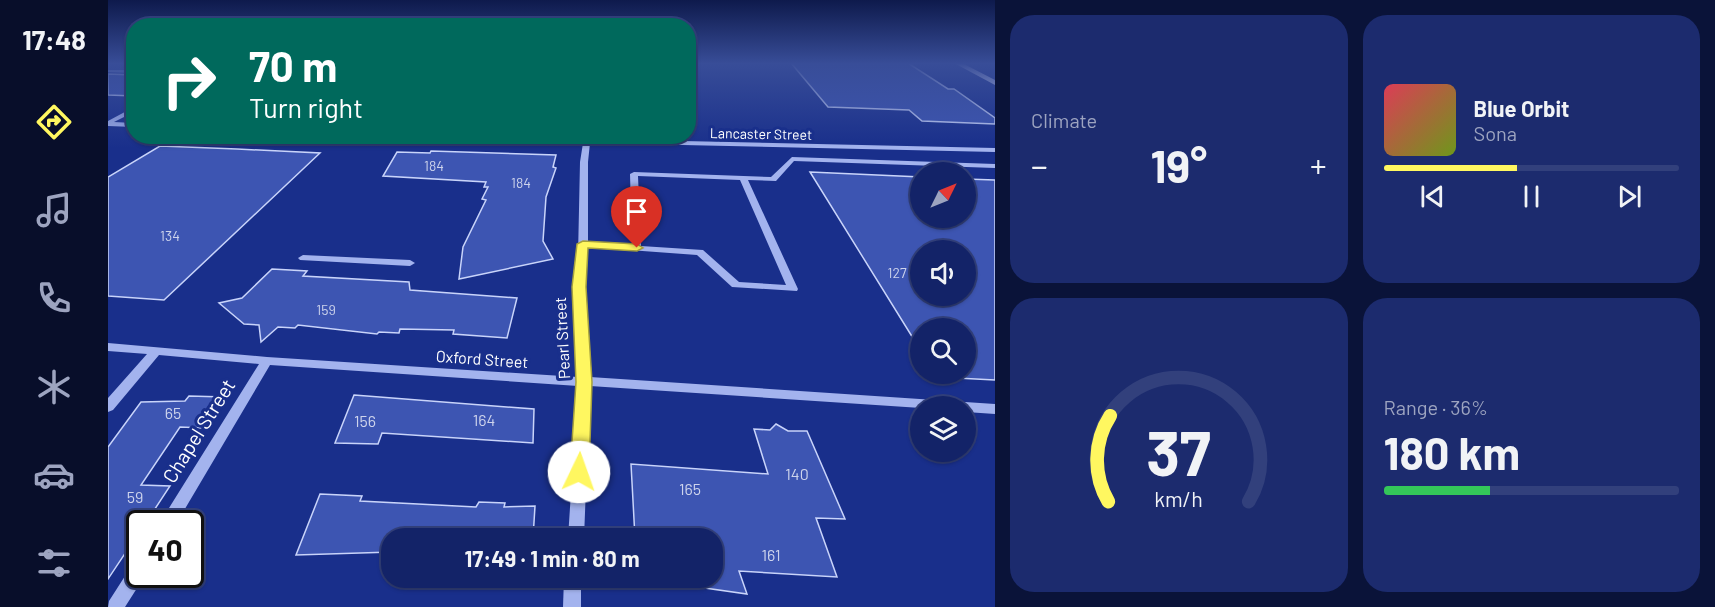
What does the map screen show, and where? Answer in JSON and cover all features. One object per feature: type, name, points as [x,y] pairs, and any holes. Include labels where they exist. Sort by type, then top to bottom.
[{"type":"street","points":[[108,124],[126,114]]},
{"type":"street","points":[[108,124],[126,125]]},
{"type":"street","name":"Lancaster Street","points":[[696,142],[995,150]]},
{"type":"street","name":"Pearl Street","points":[[577,528],[584,382],[579,287],[586,144]]},
{"type":"street","points":[[637,248],[634,174],[773,179],[792,159],[995,166]]},
{"type":"street","points":[[583,244],[700,252],[736,285],[793,289],[743,178]]},
{"type":"street","points":[[303,258],[410,262]]},
{"type":"street","name":"Oxford Street","points":[[108,347],[267,361],[910,403]]},
{"type":"street","points":[[108,406],[156,351]]},
{"type":"street","name":"Chapel Street","points":[[176,510],[267,361]]},
{"type":"street","points":[[976,408],[995,409]]},
{"type":"street","points":[[115,607],[127,588]]},
{"type":"street","points":[[572,607],[573,588]]},
{"type":"building","points":[[108,91],[126,91],[126,96],[108,95]]},
{"type":"building","points":[[815,91],[957,91],[995,118],[995,124],[922,121],[909,110],[828,107]]},
{"type":"building","points":[[160,146],[320,153],[164,300],[108,296],[108,177]]},
{"type":"building","points":[[431,151],[556,155],[553,167],[556,168],[546,197],[543,241],[553,259],[459,279],[463,247],[486,200],[482,199],[488,187],[484,187],[486,182],[383,176],[397,152],[430,153]]},
{"type":"building","points":[[810,172],[910,177],[910,228],[976,228],[976,179],[995,180],[995,380],[976,379],[976,318],[910,318],[910,333]]},
{"type":"building","points":[[272,269],[307,271],[303,276],[409,282],[410,290],[517,298],[507,338],[453,334],[454,330],[400,329],[399,333],[379,332],[377,334],[298,325],[295,328],[278,327],[261,342],[259,325],[244,324],[219,303],[242,298]]},
{"type":"building","points":[[354,395],[534,409],[533,443],[382,433],[378,444],[335,443]]},
{"type":"building","points":[[189,396],[224,397],[204,428],[180,427],[141,485],[170,486],[154,510],[126,510],[126,552],[108,579],[108,447],[141,402],[185,401]]},
{"type":"building","points":[[776,424],[788,431],[807,431],[845,519],[816,518],[837,577],[739,571],[747,594],[705,588],[723,588],[723,528],[634,528],[631,464],[768,474],[754,429],[770,430]]},
{"type":"building","points":[[320,494],[362,496],[360,501],[476,507],[479,502],[505,503],[504,507],[535,506],[534,528],[381,528],[381,552],[296,555]]},
{"type":"route","points":[[579,472],[584,382],[579,287],[583,244],[637,248]]}]
